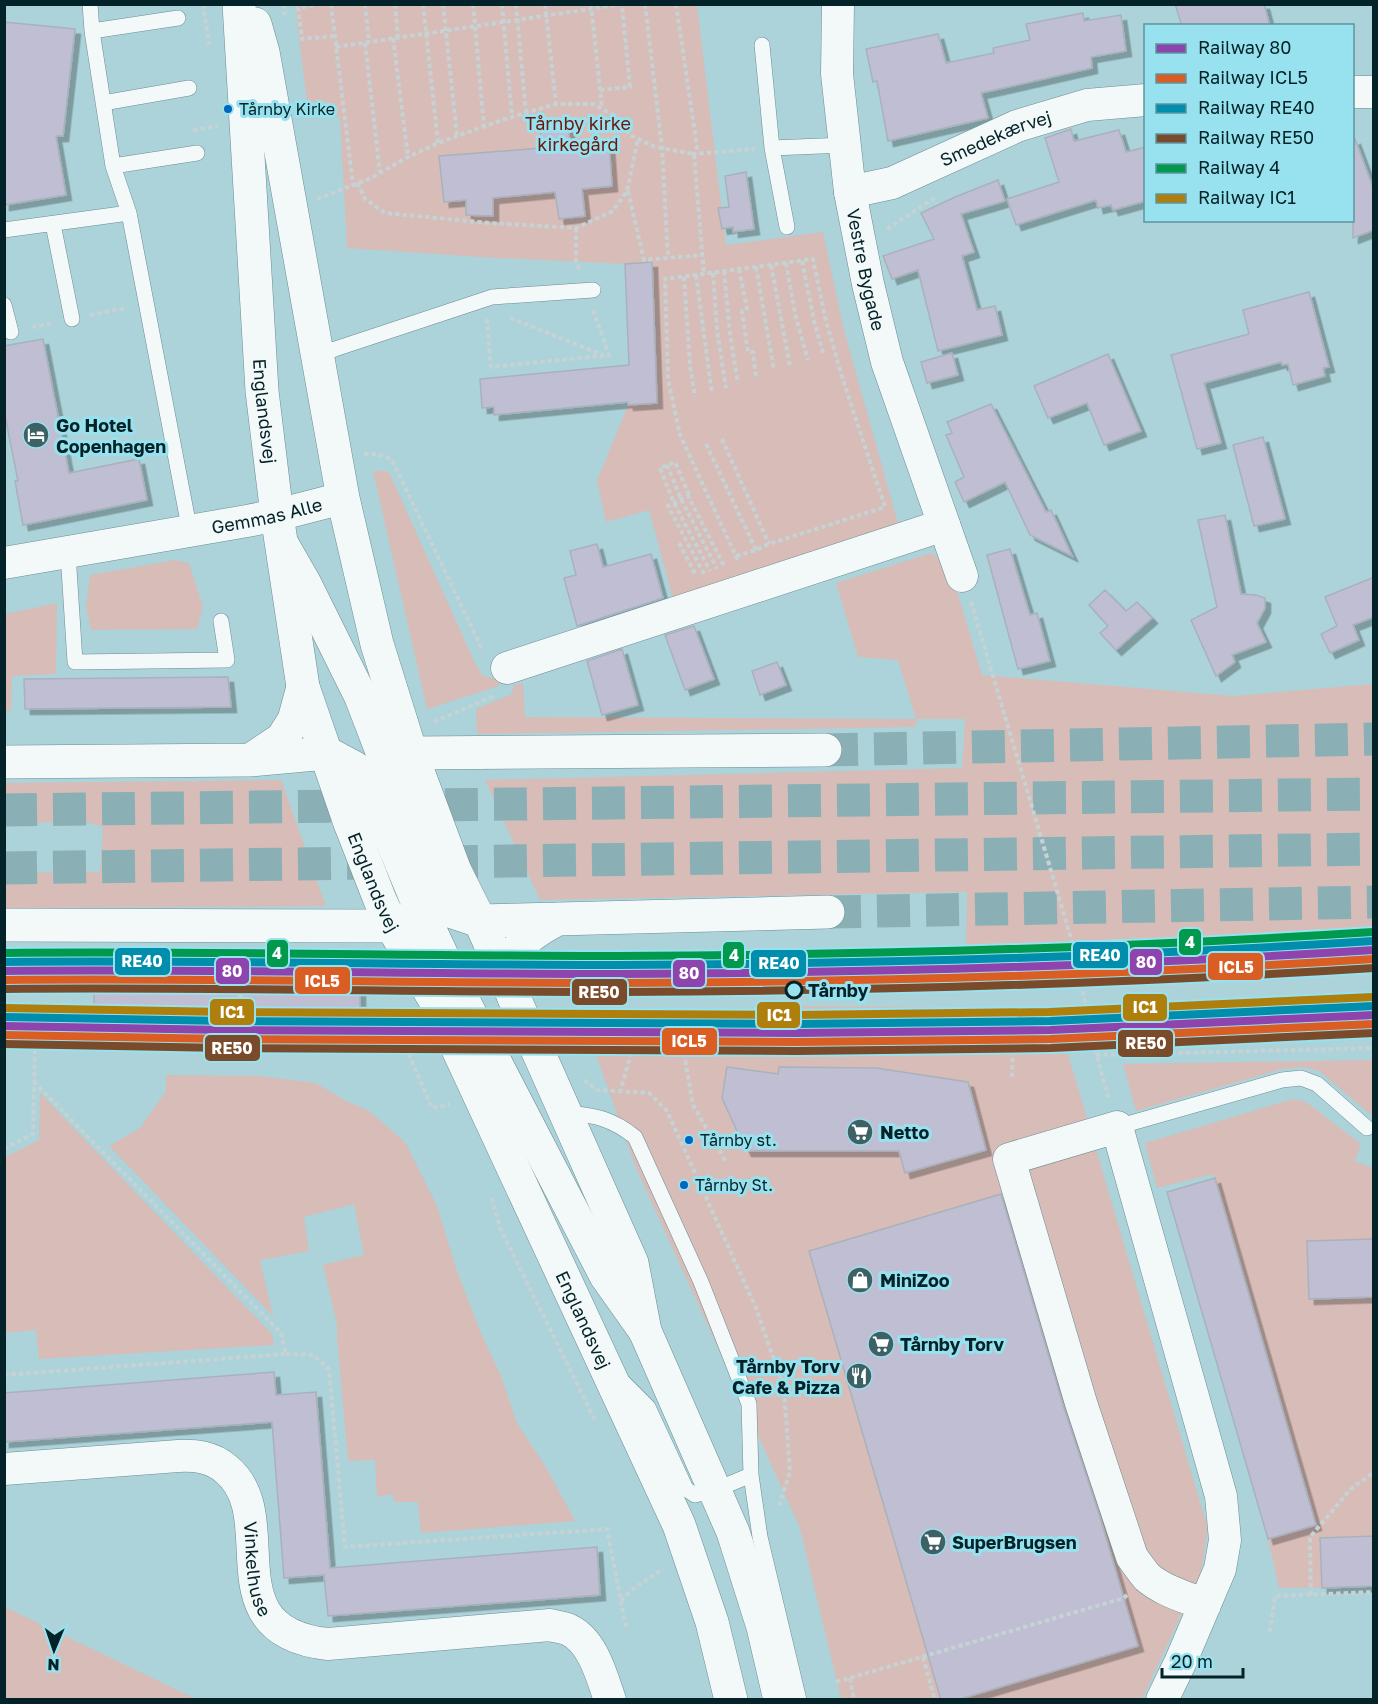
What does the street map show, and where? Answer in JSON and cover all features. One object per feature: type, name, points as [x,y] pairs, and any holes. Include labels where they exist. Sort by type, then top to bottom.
[{"type":"main road","name":"Englandsvej","points":[[238,4],[262,392],[303,687],[350,823],[380,900],[392,926],[436,1002],[679,1526],[712,1622],[731,1700]]},
{"type":"main road","points":[[249,4],[263,52],[343,498],[462,998],[606,1276],[645,1331],[732,1532],[763,1627],[780,1700]]},
{"type":"main road","points":[[280,529],[361,697],[403,757],[438,893],[453,912],[480,921],[828,912]]},
{"type":"main road","points":[[250,760],[282,739],[294,720],[303,687]]},
{"type":"main road","points":[[4,762],[250,760],[327,753],[355,768],[403,757],[825,750]]},
{"type":"main road","points":[[350,823],[403,757]]},
{"type":"main road","points":[[4,925],[392,926],[438,893]]},
{"type":"main road","points":[[514,998],[512,963],[519,948],[537,929],[558,919]]},
{"type":"main road","points":[[480,921],[632,1263],[645,1331]]},
{"type":"street","name":"Vestre Bygade","points":[[838,4],[837,74],[850,192],[868,284],[887,362],[962,576]]},
{"type":"street","points":[[1354,92],[1374,92]]},
{"type":"street","name":"Smedekærvej","points":[[850,192],[892,183],[1017,126],[1087,105],[1144,100]]},
{"type":"street","name":"Gemmas Alle","points":[[4,563],[190,532],[280,529],[343,498]]},
{"type":"street","points":[[507,668],[745,576],[944,525]]},
{"type":"street","points":[[1162,1700],[1180,1663],[1205,1605],[1220,1569],[1225,1540],[1221,1496],[1118,1127],[1010,1159],[1081,1403],[1132,1557],[1146,1576],[1167,1589],[1205,1605]]},
{"type":"street","name":"Vinkelhuse","points":[[4,1469],[178,1456],[203,1457],[220,1464],[234,1475],[244,1491],[249,1509],[255,1580],[259,1598],[267,1613],[279,1627],[293,1636],[310,1642],[328,1644],[550,1625],[570,1630],[585,1644],[597,1662],[610,1700]]},
{"type":"lane","points":[[90,4],[92,31],[113,166],[129,213],[190,532]]},
{"type":"lane","points":[[92,31],[178,18]]},
{"type":"lane","points":[[762,45],[772,148],[787,227]]},
{"type":"lane","points":[[103,102],[189,88]]},
{"type":"lane","points":[[772,148],[845,145]]},
{"type":"lane","points":[[113,166],[196,153]]},
{"type":"lane","points":[[4,230],[129,213]]},
{"type":"lane","points":[[53,224],[72,319]]},
{"type":"lane","points":[[317,356],[480,305],[492,297],[589,290]]},
{"type":"lane","points":[[4,305],[11,332]]},
{"type":"lane","points":[[68,553],[75,662],[227,660],[221,621]]},
{"type":"lane","points":[[1118,1127],[1282,1080],[1301,1078],[1317,1084],[1367,1128]]},
{"type":"lane","points":[[564,1112],[596,1116],[611,1121],[634,1137],[701,1282],[749,1404],[752,1475],[760,1537],[799,1700]]},
{"type":"lane","points":[[603,1362],[648,1407],[686,1489],[694,1495],[715,1490],[752,1475]]},
{"type":"path","points":[[321,4],[298,8],[302,39],[335,36]]},
{"type":"path","points":[[331,4],[355,184],[365,199],[385,213],[489,224],[576,228],[613,211],[627,191],[638,139]]},
{"type":"path","points":[[365,4],[380,173]]},
{"type":"path","points":[[394,4],[395,38],[408,157]]},
{"type":"path","points":[[423,4],[438,143]]},
{"type":"path","points":[[443,4],[457,136]]},
{"type":"path","points":[[473,4],[484,127]]},
{"type":"path","points":[[502,4],[512,117]]},
{"type":"path","points":[[516,4],[526,113]]},
{"type":"path","points":[[545,4],[556,104]]},
{"type":"path","points":[[645,4],[662,148],[668,258]]},
{"type":"path","points":[[676,4],[697,147],[694,154],[704,274]]},
{"type":"path","points":[[336,47],[547,16],[591,7],[622,5],[630,87],[600,90]]},
{"type":"path","points":[[591,7],[602,109]]},
{"type":"path","points":[[290,206],[312,201],[355,184],[438,143],[556,104],[593,104],[615,116],[630,135],[662,148],[694,154],[772,148]]},
{"type":"path","points":[[627,191],[644,260],[703,255]]},
{"type":"path","points":[[480,305],[491,367],[609,355],[589,290],[576,261],[576,228]]},
{"type":"path","points":[[736,556],[769,543],[885,507],[842,377],[825,317],[813,259],[665,279],[668,379],[680,435],[745,576]]},
{"type":"path","points":[[802,261],[814,321],[824,356]]},
{"type":"path","points":[[786,263],[796,318],[808,360]]},
{"type":"path","points":[[771,265],[790,366]]},
{"type":"path","points":[[756,267],[774,370]]},
{"type":"path","points":[[739,269],[747,309],[742,311],[748,352],[753,352],[756,378]]},
{"type":"path","points":[[724,272],[730,334],[738,383]]},
{"type":"path","points":[[713,273],[717,330],[726,388]]},
{"type":"path","points":[[696,275],[712,394]]},
{"type":"path","points":[[684,277],[690,366],[695,397]]},
{"type":"path","points":[[480,305],[603,356]]},
{"type":"path","points":[[722,439],[769,543]]},
{"type":"path","points":[[706,444],[756,550]]},
{"type":"path","points":[[360,454],[378,454],[392,460],[488,663],[507,668],[508,690],[403,757]]},
{"type":"path","points":[[711,572],[674,503],[660,468],[675,462],[725,567],[745,576]]},
{"type":"path","points":[[667,465],[681,499],[717,570]]},
{"type":"path","points":[[689,495],[668,506],[704,574]]},
{"type":"path","points":[[679,543],[696,577],[725,567]]},
{"type":"path","points":[[962,576],[1076,955],[1096,1055],[1118,1127]]},
{"type":"path","points":[[620,1093],[631,1053],[630,1026],[586,1025],[559,962],[1076,955],[1374,946]]},
{"type":"path","points":[[240,976],[240,1026]]},
{"type":"path","points":[[4,977],[380,977]]},
{"type":"path","points":[[5,1023],[423,1028]]},
{"type":"path","points":[[5,1023],[35,1046],[404,1043],[432,1108],[460,1101]]},
{"type":"path","points":[[595,1052],[887,1052],[931,1038],[1091,1034]]},
{"type":"path","points":[[1012,1036],[1012,1077]]},
{"type":"path","points":[[4,1149],[33,1134],[35,1046]]},
{"type":"path","points":[[1096,1055],[1374,1048]]},
{"type":"path","points":[[684,1053],[693,1105],[726,1162]]},
{"type":"path","points":[[578,1076],[597,1090],[649,1093],[667,1111],[756,1308],[784,1389],[790,1472],[778,1510]]},
{"type":"path","points":[[34,1082],[281,1333],[286,1354]]},
{"type":"path","points":[[4,1375],[286,1354],[313,1356],[329,1369],[345,1547],[608,1529],[626,1627]]},
{"type":"path","points":[[1311,1594],[1310,1537],[1351,1489],[1374,1472]]},
{"type":"path","points":[[621,1601],[633,1589],[689,1554]]},
{"type":"path","points":[[836,1682],[1124,1598],[1146,1576]]},
{"type":"path","points":[[1270,1632],[1275,1596],[1374,1592]]},
{"type":"path","points":[[923,1657],[935,1700]]},
{"type":"path","points":[[850,1678],[854,1700]]},
{"type":"green space","name":"Tårnby kirke kirkegård","points":[[295,5],[697,5],[726,245],[823,232],[844,330],[899,527],[674,602],[649,510],[606,522],[597,481],[628,405],[657,403],[652,263],[625,264],[481,257],[347,248],[340,117],[309,119]]},
{"type":"green space","points":[[373,471],[389,472],[475,663],[482,675],[498,680],[499,686],[427,709]]},
{"type":"green space","points":[[931,553],[950,567],[982,675],[1233,696],[1373,684],[1373,939],[966,950],[967,892],[540,900],[485,780],[962,768],[965,719],[917,719],[915,727],[477,734],[476,709],[512,694],[514,685],[523,683],[525,717],[916,719],[898,660],[858,657],[836,583]]},
{"type":"green space","points":[[175,560],[189,563],[203,607],[197,629],[91,630],[86,607],[90,575]]},
{"type":"green space","points":[[57,603],[56,674],[12,676],[11,711],[5,711],[5,614]]},
{"type":"green space","points":[[281,780],[326,906],[5,908],[5,873],[100,872],[103,827],[84,821],[5,824],[5,783]]},
{"type":"green space","points":[[766,1006],[930,1007],[954,1047],[1068,1054],[1208,1529],[1201,1572],[1142,1699],[841,1699],[800,1528],[636,1168],[594,1049],[756,1045]]},
{"type":"green space","points":[[1373,1060],[1374,1108],[1371,1115],[1319,1071],[1303,1067],[1282,1069],[1136,1111],[1123,1064]]},
{"type":"green space","points":[[166,1075],[259,1076],[316,1083],[344,1100],[369,1111],[405,1142],[437,1206],[457,1271],[481,1333],[501,1376],[517,1423],[547,1469],[575,1521],[421,1533],[418,1502],[394,1502],[393,1494],[377,1497],[375,1460],[348,1461],[337,1325],[323,1265],[364,1255],[354,1204],[304,1217],[309,1251],[260,1260],[273,1316],[109,1146],[140,1128],[166,1091]]},
{"type":"green space","points":[[40,1093],[272,1334],[274,1345],[39,1359],[36,1330],[5,1333],[5,1157],[39,1140]]},
{"type":"green space","points":[[1293,1099],[1306,1102],[1361,1144],[1355,1161],[1373,1168],[1373,1536],[1320,1538],[1322,1588],[1279,1588],[1268,1539],[1316,1524],[1215,1178],[1213,1174],[1157,1188],[1145,1143]]},
{"type":"green space","points":[[5,1607],[196,1699],[5,1699]]},
{"type":"building","points":[[1175,4],[1264,4],[1269,24],[1181,24]]},
{"type":"building","points":[[1083,13],[1084,21],[1121,15],[1126,51],[1091,57],[1092,68],[981,93],[988,118],[888,141],[877,81],[873,82],[866,49],[938,34],[946,63],[994,53],[993,48],[1030,40],[1026,24]]},
{"type":"building","points":[[4,22],[75,29],[63,136],[56,136],[66,195],[4,205]]},
{"type":"building","points":[[568,122],[570,145],[609,143],[612,186],[582,189],[585,216],[559,219],[555,192],[493,198],[493,216],[466,215],[466,200],[444,202],[439,156],[542,148],[540,124]]},
{"type":"building","points":[[1071,129],[1074,141],[1119,130],[1126,152],[1144,148],[1144,202],[1113,210],[1111,205],[1098,208],[1096,200],[1016,225],[1007,199],[1059,182],[1045,138]]},
{"type":"building","points":[[1354,140],[1374,190],[1374,230],[1353,238],[1354,222]]},
{"type":"building","points":[[746,172],[754,229],[733,232],[733,227],[722,229],[718,208],[729,207],[725,176]]},
{"type":"building","points":[[998,180],[1005,201],[961,214],[974,252],[962,256],[977,310],[995,306],[1002,335],[938,351],[918,270],[892,279],[883,256],[934,239],[921,213]]},
{"type":"building","points":[[652,262],[657,403],[628,405],[628,402],[494,415],[494,407],[482,408],[480,379],[629,365],[625,264]]},
{"type":"building","points":[[1309,292],[1329,367],[1323,368],[1325,376],[1293,385],[1288,364],[1282,365],[1281,362],[1204,383],[1221,443],[1197,449],[1171,355],[1249,334],[1243,310]]},
{"type":"building","name":"Go Hotel Copenhagen","points":[[43,339],[69,473],[139,459],[147,500],[23,525],[15,481],[18,481],[4,411],[4,346]]},
{"type":"building","points":[[952,353],[958,375],[927,383],[921,362]]},
{"type":"building","points":[[1108,354],[1141,431],[1104,445],[1087,403],[1048,418],[1034,386]]},
{"type":"building","points":[[991,404],[1046,512],[1051,510],[1072,556],[1030,535],[1005,482],[964,502],[955,482],[964,477],[946,435],[952,433],[947,422]]},
{"type":"building","points":[[1263,437],[1285,519],[1254,526],[1233,445]]},
{"type":"building","points":[[1225,515],[1241,594],[1265,598],[1265,608],[1257,623],[1266,642],[1232,655],[1235,662],[1216,676],[1191,620],[1217,607],[1198,520]]},
{"type":"building","points":[[597,544],[603,567],[651,554],[663,598],[577,626],[564,578],[576,575],[570,551]]},
{"type":"building","points":[[1010,549],[1030,615],[1037,613],[1050,661],[1018,669],[987,555]]},
{"type":"building","points":[[1374,577],[1374,617],[1353,625],[1359,640],[1330,653],[1321,634],[1337,626],[1325,597]]},
{"type":"building","points":[[1105,590],[1126,611],[1137,602],[1152,618],[1116,650],[1100,633],[1108,626],[1089,605]]},
{"type":"building","points":[[694,626],[714,679],[685,690],[665,635]]},
{"type":"building","points":[[622,649],[638,705],[602,715],[587,661]]},
{"type":"building","points":[[777,662],[786,685],[760,695],[752,671]]},
{"type":"building","points":[[228,677],[231,707],[25,709],[24,679]]},
{"type":"building","points":[[94,984],[360,985],[360,1009],[94,1008]]},
{"type":"building","name":"Netto","points":[[727,1067],[778,1074],[779,1067],[876,1068],[968,1082],[986,1150],[905,1173],[899,1151],[746,1151],[722,1098]]},
{"type":"building","points":[[1215,1178],[1316,1525],[1268,1539],[1167,1192]]},
{"type":"building","name":"Tårnby Torv","points":[[1001,1194],[1138,1646],[957,1700],[941,1700],[809,1251]]},
{"type":"building","points":[[1374,1239],[1374,1297],[1309,1299],[1307,1241]]},
{"type":"building","points":[[274,1372],[276,1395],[316,1392],[330,1568],[597,1547],[600,1595],[328,1616],[324,1575],[284,1578],[272,1422],[4,1442],[4,1393]]},
{"type":"building","points":[[1374,1536],[1374,1586],[1322,1588],[1320,1538]]},
{"type":"tunnel","points":[[825,750],[1374,739]]},
{"type":"tunnel","points":[[4,810],[1374,794]]},
{"type":"tunnel","points":[[4,868],[1374,849]]},
{"type":"tunnel","points":[[828,912],[1374,902]]},
{"type":"rail line","name":"4","points":[[4,953],[617,956],[806,954],[995,950],[1373,932]]},
{"type":"rail line","name":"RE40","points":[[4,962],[617,965],[806,963],[995,959],[1373,941]]},
{"type":"rail line","name":"80","points":[[4,971],[617,974],[806,972],[995,968],[1374,950]]},
{"type":"rail line","name":"ICL5","points":[[4,980],[617,983],[806,981],[995,977],[1374,959]]},
{"type":"rail line","name":"RE50","points":[[4,989],[617,992],[806,990],[995,986],[1374,968]]},
{"type":"rail line","name":"IC1","points":[[4,1008],[226,1012],[795,1015],[1049,1012],[1373,997]]},
{"type":"rail line","name":"RE40","points":[[4,1017],[226,1021],[795,1024],[1050,1021],[1374,1006]]},
{"type":"rail line","name":"80","points":[[4,1026],[226,1030],[795,1033],[1050,1030],[1374,1015]]},
{"type":"rail line","name":"ICL5","points":[[4,1035],[226,1039],[795,1042],[1050,1039],[1374,1024]]},
{"type":"rail line","name":"RE50","points":[[4,1044],[226,1048],[795,1051],[1051,1048],[1374,1033]]},
{"type":"place","name":"Tårnby Kirke","points":[[228,109]]},
{"type":"place","name":"Go Hotel Copenhagen","points":[[36,435]]},
{"type":"place","name":"Tårnby","points":[[794,990]]},
{"type":"place","name":"Netto","points":[[860,1132]]},
{"type":"place","name":"Tårnby st.","points":[[689,1140]]},
{"type":"place","name":"Tårnby St.","points":[[684,1185]]},
{"type":"place","name":"MiniZoo","points":[[860,1280]]},
{"type":"place","name":"Tårnby Torv","points":[[881,1344]]},
{"type":"place","name":"Tårnby Torv Cafe & Pizza","points":[[859,1376]]},
{"type":"place","name":"SuperBrugsen","points":[[933,1542]]}]
